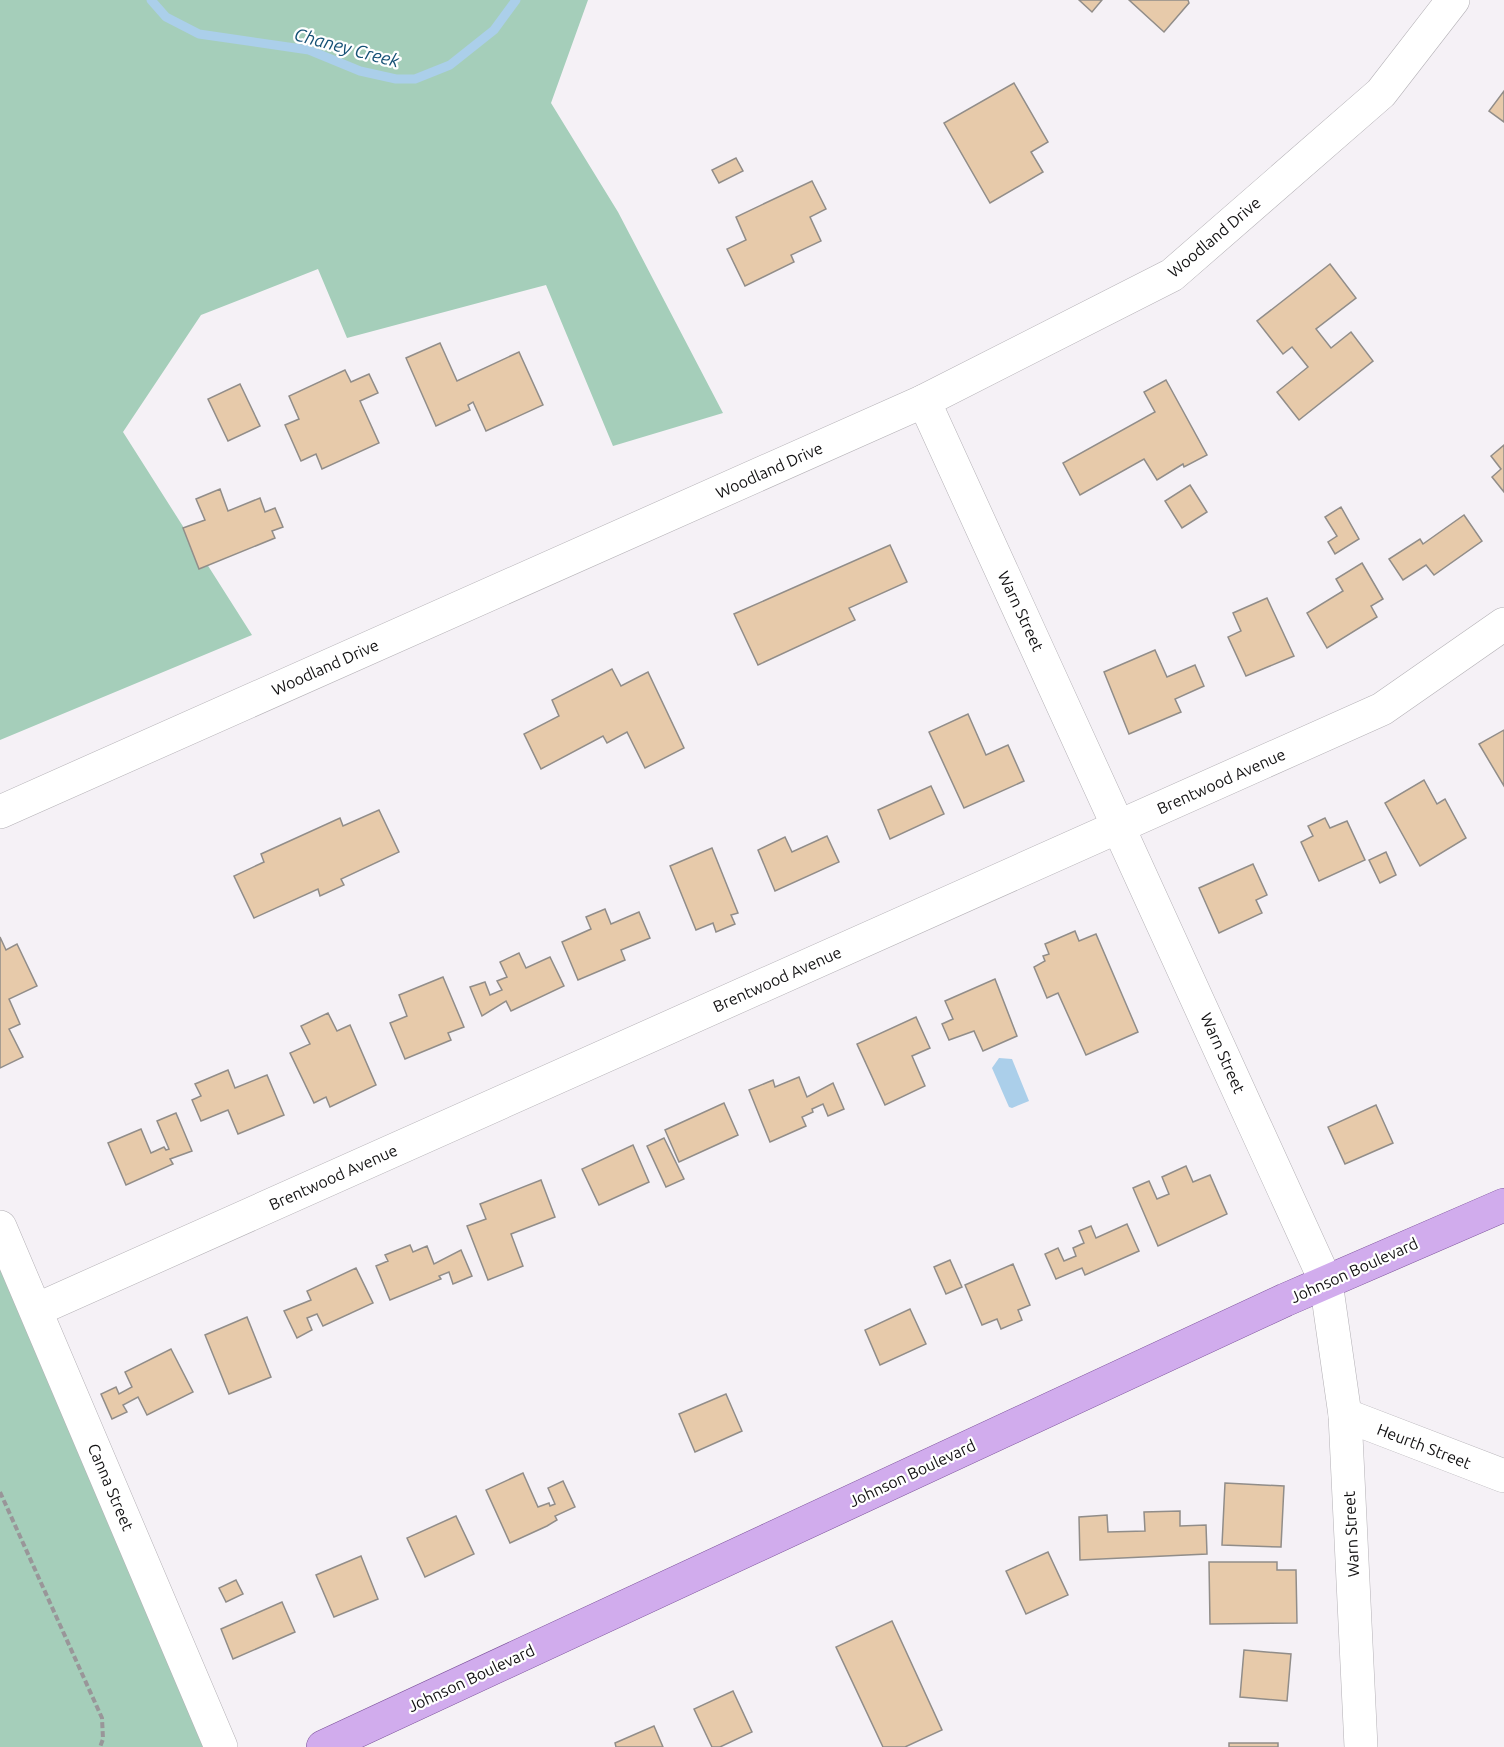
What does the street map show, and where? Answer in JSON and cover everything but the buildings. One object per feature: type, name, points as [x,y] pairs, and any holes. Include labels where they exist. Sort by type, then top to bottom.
[{"type":"main road","name":"Johnson Boulevard","points":[[323,1747],[1326,1282],[1504,1205]]},
{"type":"street","name":"Woodland Drive","points":[[0,812],[924,401],[1172,274],[1381,93],[1453,0]]},
{"type":"street","name":"Warn Street","points":[[924,401],[1120,826],[1326,1282],[1345,1415],[1361,1747]]},
{"type":"street","name":"Brentwood Avenue","points":[[36,1310],[1382,709],[1504,624]]},
{"type":"street","name":"Canna Street","points":[[0,1227],[221,1747]]},
{"type":"street","name":"Heurth Street","points":[[1345,1415],[1504,1476]]},
{"type":"path","points":[[0,1492],[102,1718],[103,1739],[100,1747]]},
{"type":"green space","points":[[0,0],[588,0],[551,103],[618,212],[723,413],[613,446],[546,285],[347,338],[318,269],[201,315],[123,432],[252,635],[0,740]]},
{"type":"green space","points":[[0,1227],[221,1747],[0,1747]]},
{"type":"water","points":[[999,1058],[1012,1059],[1029,1101],[1012,1108],[1009,1107],[992,1068]]},
{"type":"waterway","name":"Chaney Creek","points":[[151,0],[166,17],[199,34],[309,50],[360,71],[396,79],[415,79],[450,65],[494,30],[516,0]]}]
